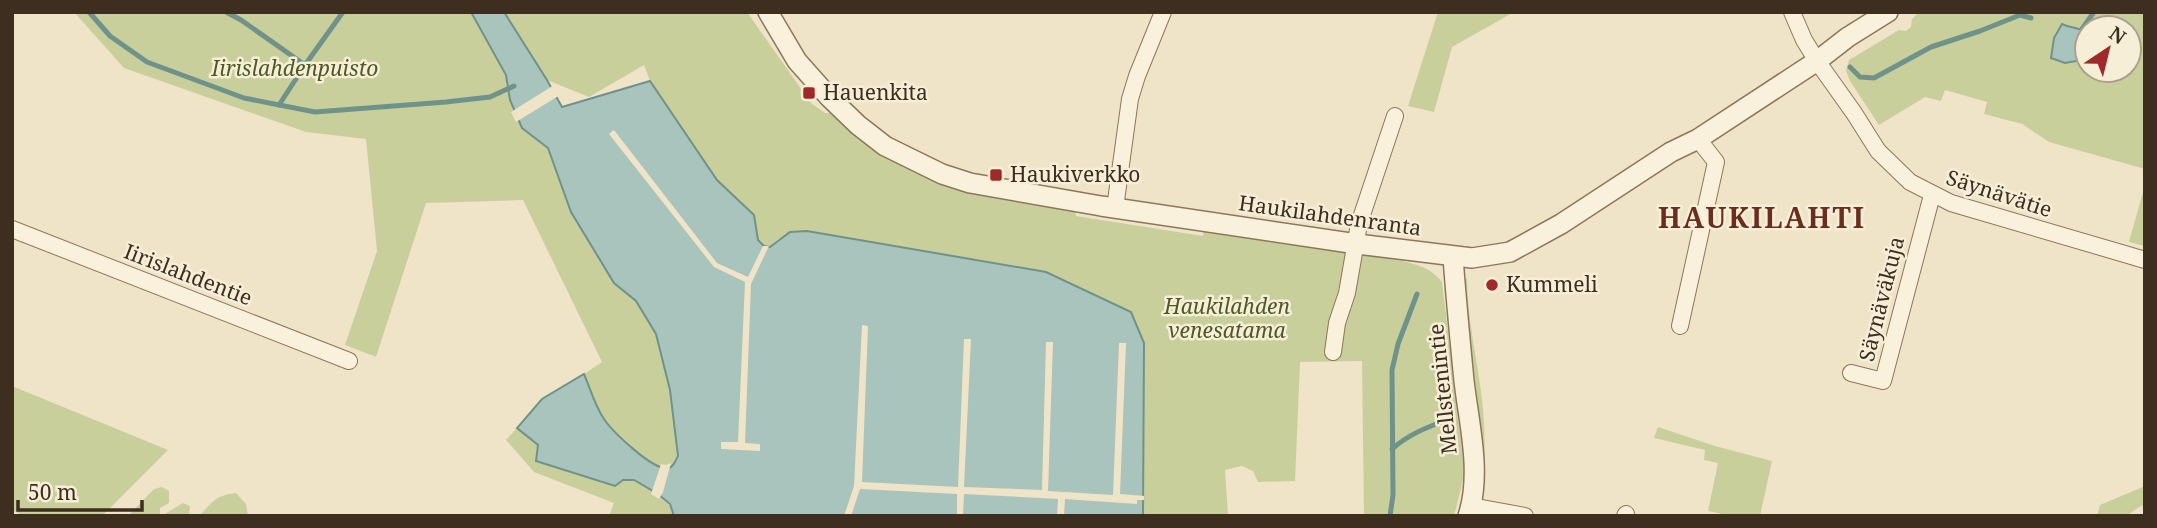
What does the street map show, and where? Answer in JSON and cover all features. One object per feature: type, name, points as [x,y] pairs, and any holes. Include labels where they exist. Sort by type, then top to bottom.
[{"type":"street","name":"Haukilahdenranta","points":[[768,12],[797,61],[858,125],[908,159],[942,174],[970,183],[1115,208],[1453,257],[1482,257],[1510,252],[1562,224],[1817,61],[1848,37],[1888,12]]},
{"type":"street","points":[[1115,208],[1130,99],[1163,12]]},
{"type":"street","name":"Säynävätie","points":[[1792,12],[1804,40],[1878,151],[1910,182],[1951,203],[2145,260]]},
{"type":"street","points":[[1333,352],[1359,224],[1395,116]]},
{"type":"street","points":[[1680,326],[1716,162],[1698,138]]},
{"type":"street","name":"Säynäväkuja","points":[[1851,373],[1883,382],[1932,195]]},
{"type":"street","name":"Iirislahdentie","points":[[12,229],[349,361]]},
{"type":"street","name":"Mellstenintie","points":[[1453,257],[1474,460],[1470,511]]},
{"type":"street","points":[[1470,511],[1525,516]]},
{"type":"green space","name":"Iirislahdenpuisto","points":[[74,12],[471,12],[506,75],[510,100],[522,128],[548,148],[571,212],[614,283],[636,301],[656,334],[670,390],[678,457],[674,464],[667,468],[661,467],[643,457],[608,425],[601,414],[584,374],[602,362],[523,200],[426,203],[376,357],[345,345],[377,251],[366,139],[306,132],[124,68]]},
{"type":"green space","name":"Haukilahden venesatama","points":[[504,12],[747,12],[811,103],[825,113],[833,113],[869,142],[1075,207],[1076,216],[1203,236],[1204,228],[1402,261],[1429,270],[1442,282],[1465,472],[1454,516],[1364,516],[1362,361],[1300,362],[1295,481],[1258,482],[1253,471],[1242,466],[1225,470],[1228,516],[1143,516],[1130,312],[1046,272],[807,231],[778,239],[770,247],[763,246],[758,240],[757,228],[741,201],[717,180],[700,159],[650,81],[644,65],[589,97],[547,80]]},
{"type":"green space","points":[[1438,12],[1514,12],[1452,47],[1434,112],[1408,106]]},
{"type":"green space","points":[[1919,12],[2145,12],[2145,169],[2049,142],[2022,124],[1984,114],[1987,102],[1945,90],[1941,101],[1925,97],[1879,125],[1850,81],[1846,71],[1849,60],[1899,30],[1906,31],[1911,27],[1912,19]]},
{"type":"green space","points":[[2145,185],[2145,246],[2129,242]]},
{"type":"green space","points":[[1467,278],[1483,409],[1484,481],[1479,481],[1477,408],[1462,289],[1463,281]]},
{"type":"green space","points":[[12,386],[168,450],[102,516],[24,516],[12,510]]},
{"type":"green space","points":[[1658,427],[1772,461],[1760,516],[1731,516],[1708,511],[1718,463],[1704,460],[1705,450],[1654,438]]},
{"type":"green space","points":[[517,428],[538,445],[536,461],[638,482],[661,497],[672,509],[674,516],[609,516],[614,503],[534,472],[506,440]]},
{"type":"green space","points":[[2145,486],[2145,506],[2126,516],[2097,516],[2100,505]]},
{"type":"green space","points":[[162,487],[169,491],[169,503],[160,508],[160,514],[165,514],[183,503],[190,506],[189,516],[128,516],[154,489]]},
{"type":"green space","points":[[236,493],[246,504],[248,516],[199,516],[219,498]]},
{"type":"water","points":[[471,12],[504,12],[562,107],[650,81],[717,180],[754,215],[758,240],[764,246],[770,247],[790,232],[807,231],[1046,272],[1131,312],[1144,343],[1143,516],[674,516],[670,504],[634,480],[623,480],[615,486],[536,461],[538,445],[517,428],[542,399],[584,374],[595,403],[608,425],[633,449],[653,463],[670,467],[678,456],[670,390],[656,334],[636,301],[614,283],[571,212],[548,148],[522,128],[510,100],[506,75]]},
{"type":"water","points":[[2062,24],[2073,28],[2073,62],[2065,63],[2051,58],[2054,38]]},
{"type":"pier","points":[[554,85],[560,95],[516,122],[511,112]]},
{"type":"pier","points":[[614,130],[717,263],[748,277],[763,246],[769,246],[751,284],[745,443],[760,444],[760,451],[721,449],[721,442],[738,442],[745,282],[714,267],[609,134]]},
{"type":"pier","points":[[862,325],[868,326],[862,482],[958,487],[964,339],[971,339],[964,487],[1042,490],[1046,342],[1053,342],[1048,491],[1113,495],[1119,343],[1126,343],[1120,494],[1144,496],[1144,500],[1137,500],[1137,504],[1065,499],[1064,516],[1057,516],[1058,499],[964,494],[963,516],[957,516],[957,494],[860,489],[851,516],[844,516],[854,486]]},
{"type":"pier","points":[[671,463],[659,499],[651,494],[661,464]]},
{"type":"waterway","points":[[89,12],[110,36],[147,62],[244,98],[315,112],[490,97],[514,86]]},
{"type":"waterway","points":[[226,12],[305,65],[279,105]]},
{"type":"waterway","points":[[305,65],[343,12]]},
{"type":"waterway","points":[[1850,67],[1860,77],[1874,78],[1931,47],[2020,15],[2031,18]]},
{"type":"waterway","points":[[1390,516],[1393,495],[1392,370],[1398,344],[1417,294]]},
{"type":"waterway","points":[[1392,449],[1417,432],[1444,421]]},
{"type":"place","name":"Hauenkita","points":[[809,93]]},
{"type":"place","name":"Haukiverkko","points":[[996,175]]},
{"type":"place","name":"Kummeli","points":[[1492,285]]},
{"type":"district","name":"HAUKILAHTI","points":[[1762,218]]}]
